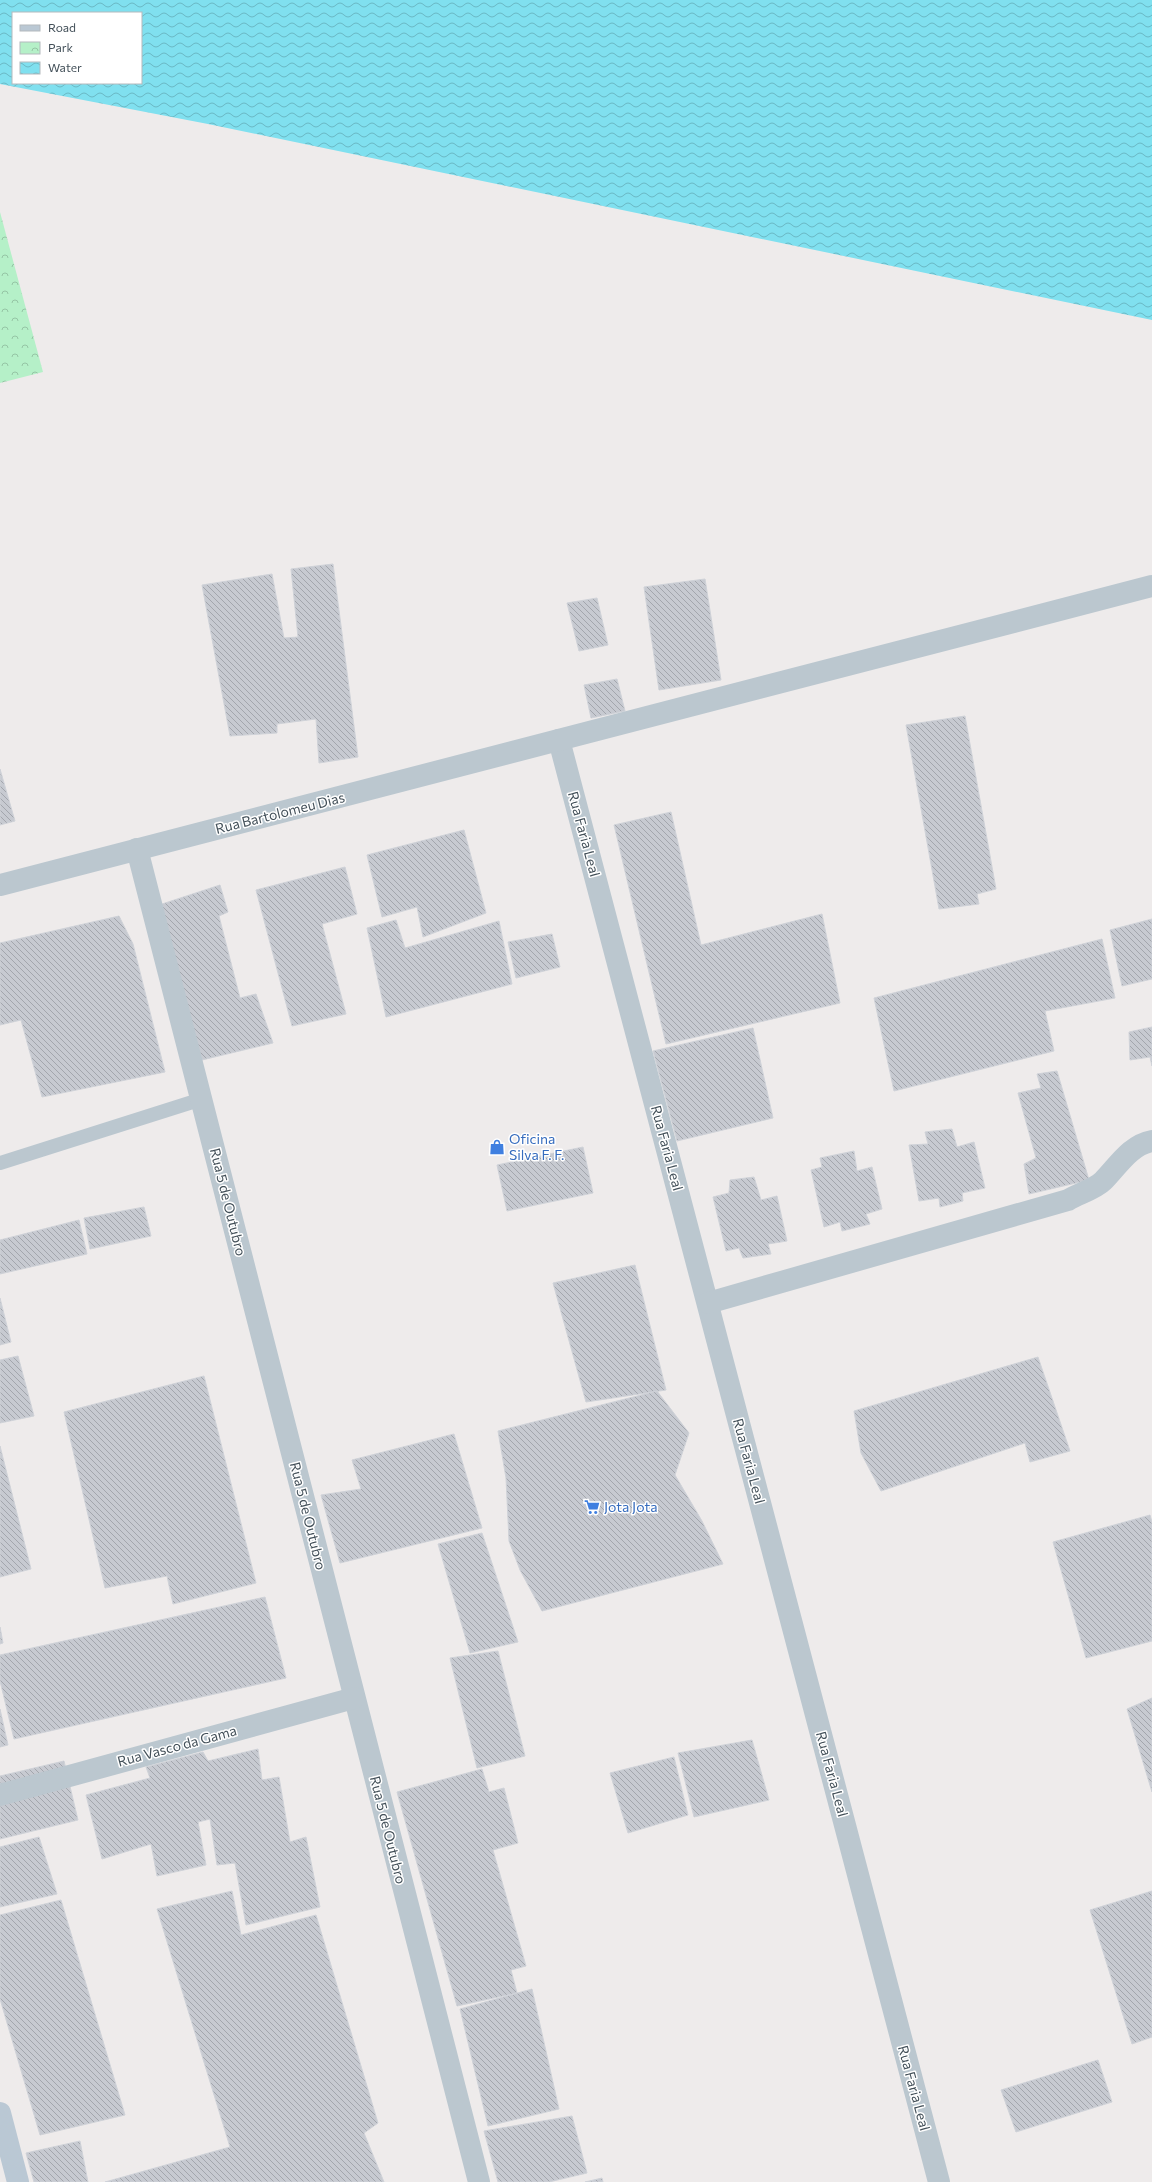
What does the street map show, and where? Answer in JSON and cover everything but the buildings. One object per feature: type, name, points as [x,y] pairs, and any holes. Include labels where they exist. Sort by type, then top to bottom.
[{"type":"main road","points":[[0,2112],[18,2182]]},
{"type":"street","name":"Rua Bartolomeu Dias","points":[[0,885],[1152,586]]},
{"type":"street","name":"Rua Faria Leal","points":[[559,740],[939,2182]]},
{"type":"street","name":"Rua 5 de Outubro","points":[[137,850],[479,2182]]},
{"type":"street","points":[[708,1303],[1068,1200],[1102,1182],[1118,1163],[1144,1142],[1152,1140]]},
{"type":"street","name":"Rua Vasco da Gama","points":[[0,1795],[354,1698]]},
{"type":"lane","points":[[0,1163],[202,1099]]},
{"type":"green space","points":[[0,212],[43,372],[0,383]]},
{"type":"water","points":[[0,0],[1152,0],[1152,320],[208,124],[0,84]]},
{"type":"place","name":"Oficina Silva F. F.","points":[[497,1147]]},
{"type":"place","name":"Jota Jota","points":[[592,1507]]}]
